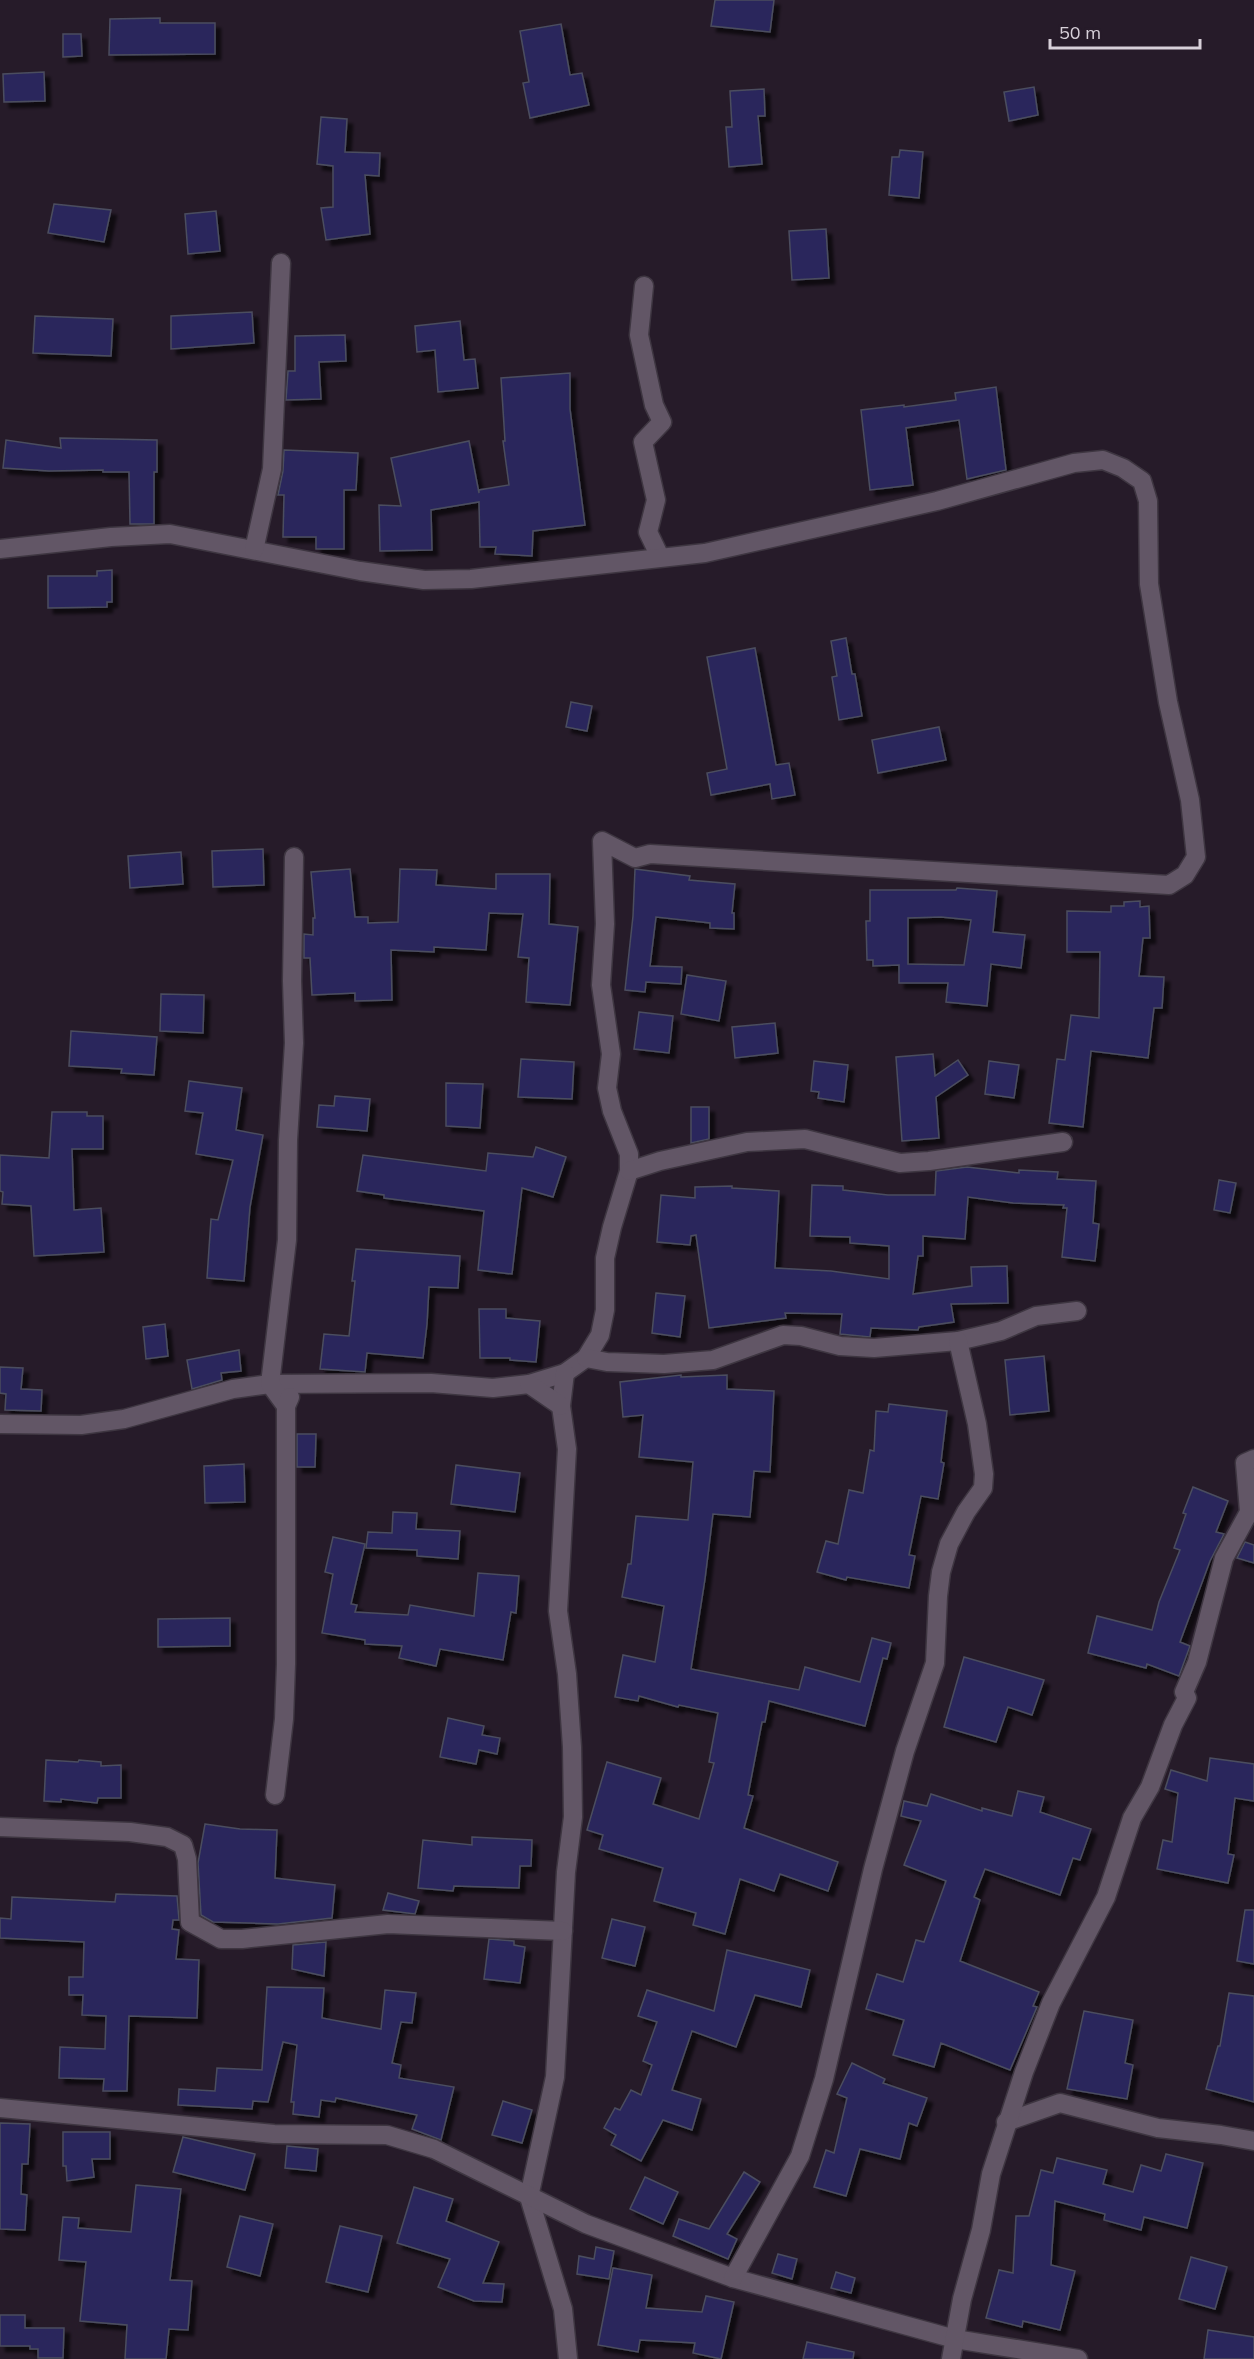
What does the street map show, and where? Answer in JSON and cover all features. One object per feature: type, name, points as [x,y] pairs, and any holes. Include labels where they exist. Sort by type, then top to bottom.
[{"type":"street","points":[[254,550],[272,469],[281,263]]},
{"type":"street","points":[[644,286],[639,335],[654,405],[662,422],[643,442],[656,500],[648,532],[660,557]]},
{"type":"street","points":[[0,549],[111,537],[170,534],[360,572],[424,580],[471,579],[705,553],[937,501],[1074,463],[1103,460],[1123,468],[1142,482],[1148,501],[1149,584],[1168,702],[1190,801],[1196,857],[1185,875],[1169,885],[650,854],[635,858],[603,841],[605,924],[601,985],[611,1054],[607,1088],[612,1112],[629,1154],[629,1171],[605,1258],[605,1310],[600,1335],[586,1358],[565,1373],[530,1384],[493,1388],[430,1383],[270,1383],[233,1389],[124,1419],[81,1425],[0,1424]]},
{"type":"street","points":[[286,1406],[270,1383],[287,1240],[288,1140],[294,1043],[292,981],[294,857]]},
{"type":"street","points":[[629,1171],[660,1161],[747,1142],[806,1139],[900,1163],[1063,1142]]},
{"type":"street","points":[[586,1358],[608,1362],[664,1364],[713,1360],[783,1335],[801,1336],[840,1346],[874,1348],[958,1341],[1001,1331],[1036,1316],[1077,1311]]},
{"type":"street","points":[[733,2278],[801,2156],[824,2079],[879,1848],[905,1751],[935,1663],[938,1596],[949,1544],[982,1488],[984,1474],[976,1424],[958,1341]]},
{"type":"street","points":[[565,1373],[561,1406],[567,1449],[558,1611],[567,1674],[572,1747],[573,1817],[566,1872],[555,2078],[529,2197],[563,2309],[568,2359]]},
{"type":"street","points":[[275,1796],[284,1719],[285,1686],[286,1406],[297,1382]]},
{"type":"street","points":[[530,1384],[561,1406]]},
{"type":"street","points":[[951,2359],[962,2299],[981,2230],[991,2174],[1006,2122],[1052,2003],[1106,1897],[1132,1818],[1150,1787],[1173,1725],[1187,1698],[1184,1692],[1197,1662],[1224,1558],[1249,1512],[1245,1463],[1254,1459]]},
{"type":"street","points":[[0,1827],[168,1837],[183,1845],[187,1859],[190,1922],[221,1939],[242,1939],[388,1924],[563,1931]]},
{"type":"street","points":[[1006,2122],[1060,2103],[1158,2128],[1254,2141]]},
{"type":"street","points":[[0,2108],[274,2134],[387,2135],[434,2149],[586,2224],[733,2278],[955,2339],[1078,2359]]},
{"type":"building","points":[[715,0],[774,0],[770,32],[711,26]]},
{"type":"building","points":[[160,18],[160,23],[215,23],[215,54],[109,55],[110,19]]},
{"type":"building","points":[[561,24],[570,75],[582,73],[589,105],[530,118],[523,83],[529,82],[520,31]]},
{"type":"building","points":[[63,34],[81,34],[82,56],[63,57]]},
{"type":"building","points":[[44,72],[45,101],[4,102],[3,74]]},
{"type":"building","points":[[1034,87],[1038,115],[1009,121],[1004,92]]},
{"type":"building","points":[[764,89],[765,116],[758,116],[762,164],[729,167],[726,127],[732,127],[730,91]]},
{"type":"building","points":[[321,117],[347,119],[345,152],[380,153],[379,176],[365,175],[370,234],[326,240],[321,208],[333,207],[333,166],[317,164]]},
{"type":"building","points":[[900,150],[923,152],[919,198],[889,195],[892,157],[899,157]]},
{"type":"building","points":[[54,204],[111,210],[104,242],[48,233]]},
{"type":"building","points":[[216,211],[220,251],[188,254],[185,214]]},
{"type":"building","points":[[826,229],[829,278],[792,280],[789,231]]},
{"type":"building","points":[[252,312],[254,343],[171,349],[171,316]]},
{"type":"building","points":[[35,316],[113,319],[111,356],[33,353]]},
{"type":"building","points":[[460,321],[464,360],[475,359],[478,388],[438,392],[435,350],[417,352],[415,326]]},
{"type":"building","points":[[345,335],[346,361],[319,362],[321,399],[286,400],[288,371],[295,371],[295,336]]},
{"type":"building","points":[[570,373],[570,409],[585,525],[533,531],[532,556],[495,554],[496,547],[480,547],[479,502],[431,510],[432,550],[380,551],[379,505],[401,506],[391,458],[469,441],[479,493],[479,490],[509,485],[503,441],[505,441],[501,378]]},
{"type":"building","points":[[996,387],[1006,470],[967,479],[959,420],[906,428],[913,485],[870,490],[861,410],[956,400],[955,393]]},
{"type":"building","points":[[60,438],[157,440],[157,472],[154,472],[154,524],[130,524],[129,472],[3,468],[6,440],[61,448]]},
{"type":"building","points":[[284,450],[358,453],[356,490],[344,490],[344,549],[316,549],[316,537],[283,537],[284,495],[278,495]]},
{"type":"building","points":[[112,570],[112,602],[107,602],[107,607],[48,608],[48,576],[97,576],[97,571]]},
{"type":"building","points":[[846,638],[862,716],[839,720],[832,677],[837,676],[831,641]]},
{"type":"building","points":[[755,648],[776,765],[789,763],[795,795],[772,799],[770,784],[711,795],[707,773],[727,769],[707,657]]},
{"type":"building","points":[[571,702],[592,706],[587,731],[566,727]]},
{"type":"building","points":[[939,727],[946,760],[878,773],[872,740]]},
{"type":"building","points":[[263,849],[264,885],[213,887],[212,851]]},
{"type":"building","points":[[181,852],[183,884],[130,888],[128,856]]},
{"type":"building","points":[[350,869],[355,917],[368,917],[368,923],[398,922],[400,869],[437,870],[436,885],[496,889],[496,874],[550,874],[549,924],[578,927],[570,1005],[526,1002],[529,958],[518,957],[523,914],[489,913],[486,950],[434,947],[434,952],[391,950],[392,1000],[355,1001],[355,993],[312,995],[310,958],[304,958],[304,934],[313,935],[313,918],[315,918],[311,872]]},
{"type":"building","points":[[635,869],[690,876],[689,880],[735,884],[732,913],[734,913],[734,929],[710,928],[710,923],[656,917],[650,966],[682,967],[681,984],[646,982],[645,992],[625,990],[633,916]]},
{"type":"building","points":[[957,888],[997,891],[993,932],[1025,935],[1021,968],[991,964],[987,1006],[946,1002],[948,983],[899,983],[899,965],[873,966],[873,960],[867,960],[866,921],[870,921],[870,890],[956,890]],"holes":[[[941,917],[971,920],[964,965],[908,964],[908,918]]]},
{"type":"building","points":[[1140,901],[1140,907],[1149,906],[1150,938],[1143,938],[1139,976],[1164,977],[1162,1008],[1154,1008],[1148,1058],[1091,1051],[1083,1127],[1049,1123],[1057,1059],[1065,1060],[1071,1015],[1099,1018],[1100,952],[1067,952],[1067,911],[1111,912],[1111,906],[1124,906],[1124,902]]},
{"type":"building","points":[[687,975],[726,981],[719,1021],[681,1014]]},
{"type":"building","points":[[161,994],[204,995],[203,1033],[160,1031]]},
{"type":"building","points":[[639,1012],[673,1016],[669,1053],[634,1049]]},
{"type":"building","points":[[775,1023],[778,1053],[735,1058],[732,1027]]},
{"type":"building","points":[[71,1031],[157,1037],[154,1075],[121,1073],[122,1069],[69,1066]]},
{"type":"building","points":[[933,1054],[935,1076],[958,1060],[968,1075],[936,1097],[939,1138],[902,1141],[896,1057]]},
{"type":"building","points":[[521,1059],[574,1062],[572,1099],[518,1097]]},
{"type":"building","points":[[814,1061],[848,1065],[844,1102],[818,1098],[819,1092],[811,1091]]},
{"type":"building","points":[[989,1061],[1019,1065],[1014,1098],[985,1094]]},
{"type":"building","points":[[189,1081],[242,1088],[236,1130],[263,1135],[250,1207],[244,1281],[207,1278],[211,1219],[218,1220],[233,1160],[196,1154],[203,1113],[185,1111]]},
{"type":"building","points":[[446,1083],[483,1084],[480,1128],[446,1126]]},
{"type":"building","points":[[335,1096],[370,1099],[367,1131],[317,1127],[319,1105],[334,1106]]},
{"type":"building","points":[[691,1107],[709,1107],[709,1139],[691,1143]]},
{"type":"building","points":[[52,1112],[87,1112],[87,1116],[103,1116],[103,1149],[72,1149],[74,1210],[101,1208],[104,1252],[34,1256],[31,1206],[2,1204],[0,1155],[49,1158]]},
{"type":"building","points":[[536,1147],[566,1157],[553,1197],[522,1188],[512,1274],[478,1270],[484,1211],[384,1198],[384,1195],[357,1191],[363,1155],[486,1171],[488,1153],[533,1157]]},
{"type":"building","points":[[967,1167],[1019,1173],[1019,1170],[1058,1172],[1057,1179],[1096,1181],[1093,1223],[1099,1224],[1095,1261],[1062,1257],[1067,1208],[1063,1208],[1064,1205],[1013,1203],[968,1197],[965,1239],[923,1236],[923,1256],[918,1256],[913,1294],[972,1286],[971,1267],[1007,1266],[1008,1303],[951,1304],[954,1322],[919,1327],[918,1330],[871,1328],[870,1337],[840,1334],[842,1314],[785,1313],[786,1318],[709,1328],[696,1235],[691,1236],[690,1245],[657,1242],[661,1195],[695,1198],[695,1187],[732,1186],[732,1188],[779,1191],[775,1268],[831,1271],[889,1279],[889,1246],[850,1243],[850,1237],[810,1236],[812,1185],[843,1186],[843,1190],[888,1195],[935,1195],[936,1171]]},
{"type":"building","points":[[1219,1180],[1236,1183],[1230,1213],[1214,1210]]},
{"type":"building","points":[[356,1249],[460,1256],[458,1288],[429,1287],[423,1358],[367,1353],[365,1372],[320,1369],[324,1334],[349,1336]]},
{"type":"building","points":[[656,1293],[685,1296],[680,1337],[652,1333]]},
{"type":"building","points":[[479,1309],[506,1309],[506,1318],[540,1321],[536,1362],[510,1360],[510,1358],[480,1358]]},
{"type":"building","points":[[165,1324],[168,1356],[146,1359],[143,1327]]},
{"type":"building","points":[[239,1350],[241,1371],[221,1373],[222,1380],[192,1389],[187,1360]]},
{"type":"building","points":[[1044,1356],[1049,1411],[1010,1415],[1005,1360]]},
{"type":"building","points":[[0,1367],[23,1368],[21,1389],[42,1390],[41,1411],[5,1410],[6,1394],[0,1393]]},
{"type":"building","points":[[681,1375],[681,1377],[727,1375],[727,1389],[774,1391],[770,1472],[754,1471],[750,1517],[713,1514],[691,1669],[799,1690],[805,1667],[860,1682],[872,1638],[891,1643],[887,1659],[883,1658],[865,1726],[769,1701],[765,1722],[762,1722],[748,1795],[753,1796],[744,1828],[838,1862],[828,1891],[780,1874],[774,1891],[740,1879],[725,1934],[693,1925],[696,1913],[654,1901],[663,1868],[599,1849],[603,1835],[587,1830],[607,1762],[661,1778],[653,1804],[699,1819],[714,1763],[709,1762],[718,1713],[679,1705],[678,1707],[639,1696],[638,1701],[615,1697],[623,1655],[655,1662],[664,1606],[622,1597],[628,1564],[631,1564],[636,1516],[688,1520],[693,1462],[639,1457],[643,1415],[623,1417],[620,1382]]},
{"type":"building","points":[[889,1404],[947,1411],[941,1462],[944,1463],[938,1499],[921,1496],[909,1555],[915,1556],[909,1588],[847,1577],[846,1580],[817,1572],[826,1541],[838,1544],[849,1490],[863,1493],[870,1450],[874,1451],[876,1411],[888,1412]]},
{"type":"building","points":[[297,1434],[316,1434],[315,1467],[297,1467]]},
{"type":"building","points":[[244,1464],[245,1502],[205,1503],[204,1466]]},
{"type":"building","points":[[456,1465],[520,1473],[515,1512],[451,1504]]},
{"type":"building","points":[[1193,1487],[1228,1501],[1216,1532],[1224,1534],[1210,1561],[1180,1642],[1190,1646],[1179,1676],[1147,1664],[1146,1668],[1088,1653],[1097,1616],[1152,1630],[1159,1602],[1180,1550],[1174,1548],[1186,1514],[1183,1513]]},
{"type":"building","points":[[393,1512],[417,1513],[416,1529],[460,1531],[458,1559],[417,1556],[417,1550],[366,1548],[368,1532],[392,1533]]},
{"type":"building","points":[[333,1537],[365,1544],[351,1604],[357,1605],[355,1612],[408,1615],[410,1605],[474,1616],[478,1573],[519,1576],[516,1613],[511,1612],[503,1660],[440,1649],[436,1666],[399,1658],[402,1646],[365,1644],[365,1640],[322,1633],[333,1574],[325,1572]]},
{"type":"building","points":[[1245,1542],[1254,1545],[1254,1563],[1237,1558]]},
{"type":"building","points":[[230,1618],[230,1646],[158,1647],[158,1619]]},
{"type":"building","points":[[964,1657],[1044,1680],[1032,1715],[1008,1707],[996,1742],[944,1727]]},
{"type":"building","points":[[448,1718],[484,1726],[482,1735],[500,1738],[497,1754],[479,1750],[476,1764],[440,1757]]},
{"type":"building","points":[[1210,1758],[1254,1764],[1254,1801],[1235,1798],[1228,1854],[1234,1855],[1228,1883],[1157,1869],[1163,1840],[1172,1842],[1178,1793],[1165,1789],[1171,1770],[1207,1781]]},
{"type":"building","points":[[46,1760],[101,1762],[101,1766],[121,1765],[121,1798],[98,1798],[97,1803],[61,1799],[61,1802],[44,1801]]},
{"type":"building","points":[[1018,1791],[1044,1797],[1040,1812],[1091,1829],[1080,1860],[1073,1858],[1060,1895],[985,1869],[974,1897],[980,1900],[960,1961],[1039,1992],[1033,2006],[1037,2007],[1010,2070],[941,2043],[934,2067],[893,2055],[904,2020],[866,2009],[877,1974],[903,1982],[916,1940],[924,1942],[946,1881],[904,1865],[921,1821],[901,1816],[904,1801],[927,1806],[931,1794],[982,1811],[982,1808],[1012,1816]]},
{"type":"building","points":[[205,1824],[240,1829],[277,1830],[275,1878],[335,1885],[332,1918],[278,1924],[213,1922],[201,1915],[198,1863]]},
{"type":"building","points":[[472,1837],[532,1840],[531,1866],[520,1866],[519,1888],[454,1886],[453,1891],[418,1888],[423,1840],[472,1845]]},
{"type":"building","points":[[388,1893],[419,1901],[415,1914],[383,1910]]},
{"type":"building","points":[[116,1894],[177,1896],[179,1920],[173,1920],[172,1929],[179,1930],[176,1959],[199,1960],[197,2018],[129,2016],[127,2091],[103,2091],[104,2079],[59,2078],[60,2047],[105,2049],[106,2016],[82,2015],[83,1995],[69,1995],[69,1977],[83,1977],[84,1942],[0,1938],[0,1918],[11,1919],[12,1897],[115,1902]]},
{"type":"building","points":[[1245,1910],[1254,1910],[1254,1964],[1237,1961]]},
{"type":"building","points":[[612,1919],[645,1927],[635,1966],[602,1958]]},
{"type":"building","points":[[489,1939],[514,1941],[514,1945],[525,1947],[520,1983],[484,1979]]},
{"type":"building","points":[[326,1942],[324,1976],[292,1969],[293,1945]]},
{"type":"building","points":[[727,1950],[810,1970],[801,2007],[755,1995],[736,2047],[692,2031],[672,2090],[701,2099],[692,2130],[663,2120],[641,2161],[611,2145],[616,2135],[604,2128],[615,2108],[620,2110],[631,2090],[641,2095],[652,2065],[643,2061],[657,2022],[638,2016],[647,1990],[714,2011]]},
{"type":"building","points":[[267,1987],[324,1988],[322,2018],[381,2029],[385,1990],[416,1993],[412,2023],[401,2022],[392,2063],[401,2065],[399,2078],[454,2087],[441,2140],[412,2129],[417,2115],[336,2098],[335,2102],[321,2100],[319,2117],[293,2114],[294,2102],[291,2102],[297,2045],[283,2042],[268,2102],[253,2101],[252,2109],[178,2105],[179,2089],[215,2091],[217,2068],[262,2070]]},
{"type":"building","points":[[1229,1993],[1254,1996],[1254,2102],[1206,2089],[1218,2046],[1220,2046]]},
{"type":"building","points":[[1084,2011],[1133,2020],[1125,2063],[1133,2065],[1127,2099],[1067,2089]]},
{"type":"building","points":[[852,2063],[885,2079],[883,2083],[927,2098],[917,2126],[909,2123],[900,2159],[860,2149],[846,2196],[814,2187],[826,2150],[834,2153],[847,2098],[837,2094]]},
{"type":"building","points":[[503,2101],[532,2110],[522,2143],[492,2135]]},
{"type":"building","points":[[0,2123],[30,2124],[28,2164],[22,2164],[21,2194],[27,2195],[25,2230],[0,2229]]},
{"type":"building","points":[[63,2132],[110,2132],[110,2159],[92,2159],[94,2177],[67,2181],[66,2166],[63,2166]]},
{"type":"building","points":[[183,2137],[255,2154],[245,2190],[173,2172]]},
{"type":"building","points":[[287,2146],[318,2149],[316,2171],[285,2168]]},
{"type":"building","points":[[1166,2154],[1203,2163],[1187,2228],[1144,2217],[1141,2230],[1104,2220],[1105,2214],[1055,2201],[1051,2265],[1075,2271],[1060,2330],[1023,2321],[1022,2327],[986,2318],[999,2270],[1013,2273],[1016,2216],[1029,2216],[1041,2170],[1053,2173],[1057,2158],[1107,2170],[1103,2184],[1133,2192],[1141,2165],[1161,2171]]},
{"type":"building","points":[[744,2172],[760,2182],[727,2234],[737,2239],[728,2259],[673,2236],[679,2219],[709,2229]]},
{"type":"building","points":[[645,2177],[678,2192],[663,2224],[630,2209]]},
{"type":"building","points":[[136,2185],[181,2189],[170,2280],[192,2281],[188,2330],[169,2329],[166,2359],[125,2359],[127,2325],[80,2321],[86,2262],[59,2260],[63,2217],[79,2218],[78,2228],[131,2232]]},
{"type":"building","points":[[414,2187],[453,2199],[446,2221],[499,2242],[483,2283],[504,2284],[502,2302],[474,2301],[438,2287],[450,2259],[397,2243]]},
{"type":"building","points":[[240,2216],[273,2224],[260,2276],[227,2267]]},
{"type":"building","points":[[340,2226],[382,2236],[368,2292],[326,2282]]},
{"type":"building","points":[[596,2247],[614,2251],[609,2279],[577,2274],[579,2256],[594,2259]]},
{"type":"building","points":[[778,2254],[797,2259],[792,2279],[772,2273]]},
{"type":"building","points":[[1191,2257],[1227,2267],[1215,2309],[1179,2299]]},
{"type":"building","points":[[613,2268],[652,2275],[646,2308],[702,2312],[706,2296],[734,2302],[721,2359],[693,2353],[695,2343],[640,2340],[638,2352],[598,2345]]},
{"type":"building","points":[[836,2272],[855,2278],[851,2293],[831,2288]]},
{"type":"building","points":[[0,2315],[25,2315],[25,2328],[64,2328],[63,2358],[38,2358],[38,2349],[30,2349],[30,2346],[0,2346]]},
{"type":"building","points":[[1208,2330],[1254,2337],[1254,2359],[1204,2359]]},
{"type":"building","points":[[807,2342],[854,2352],[853,2359],[803,2359]]}]
